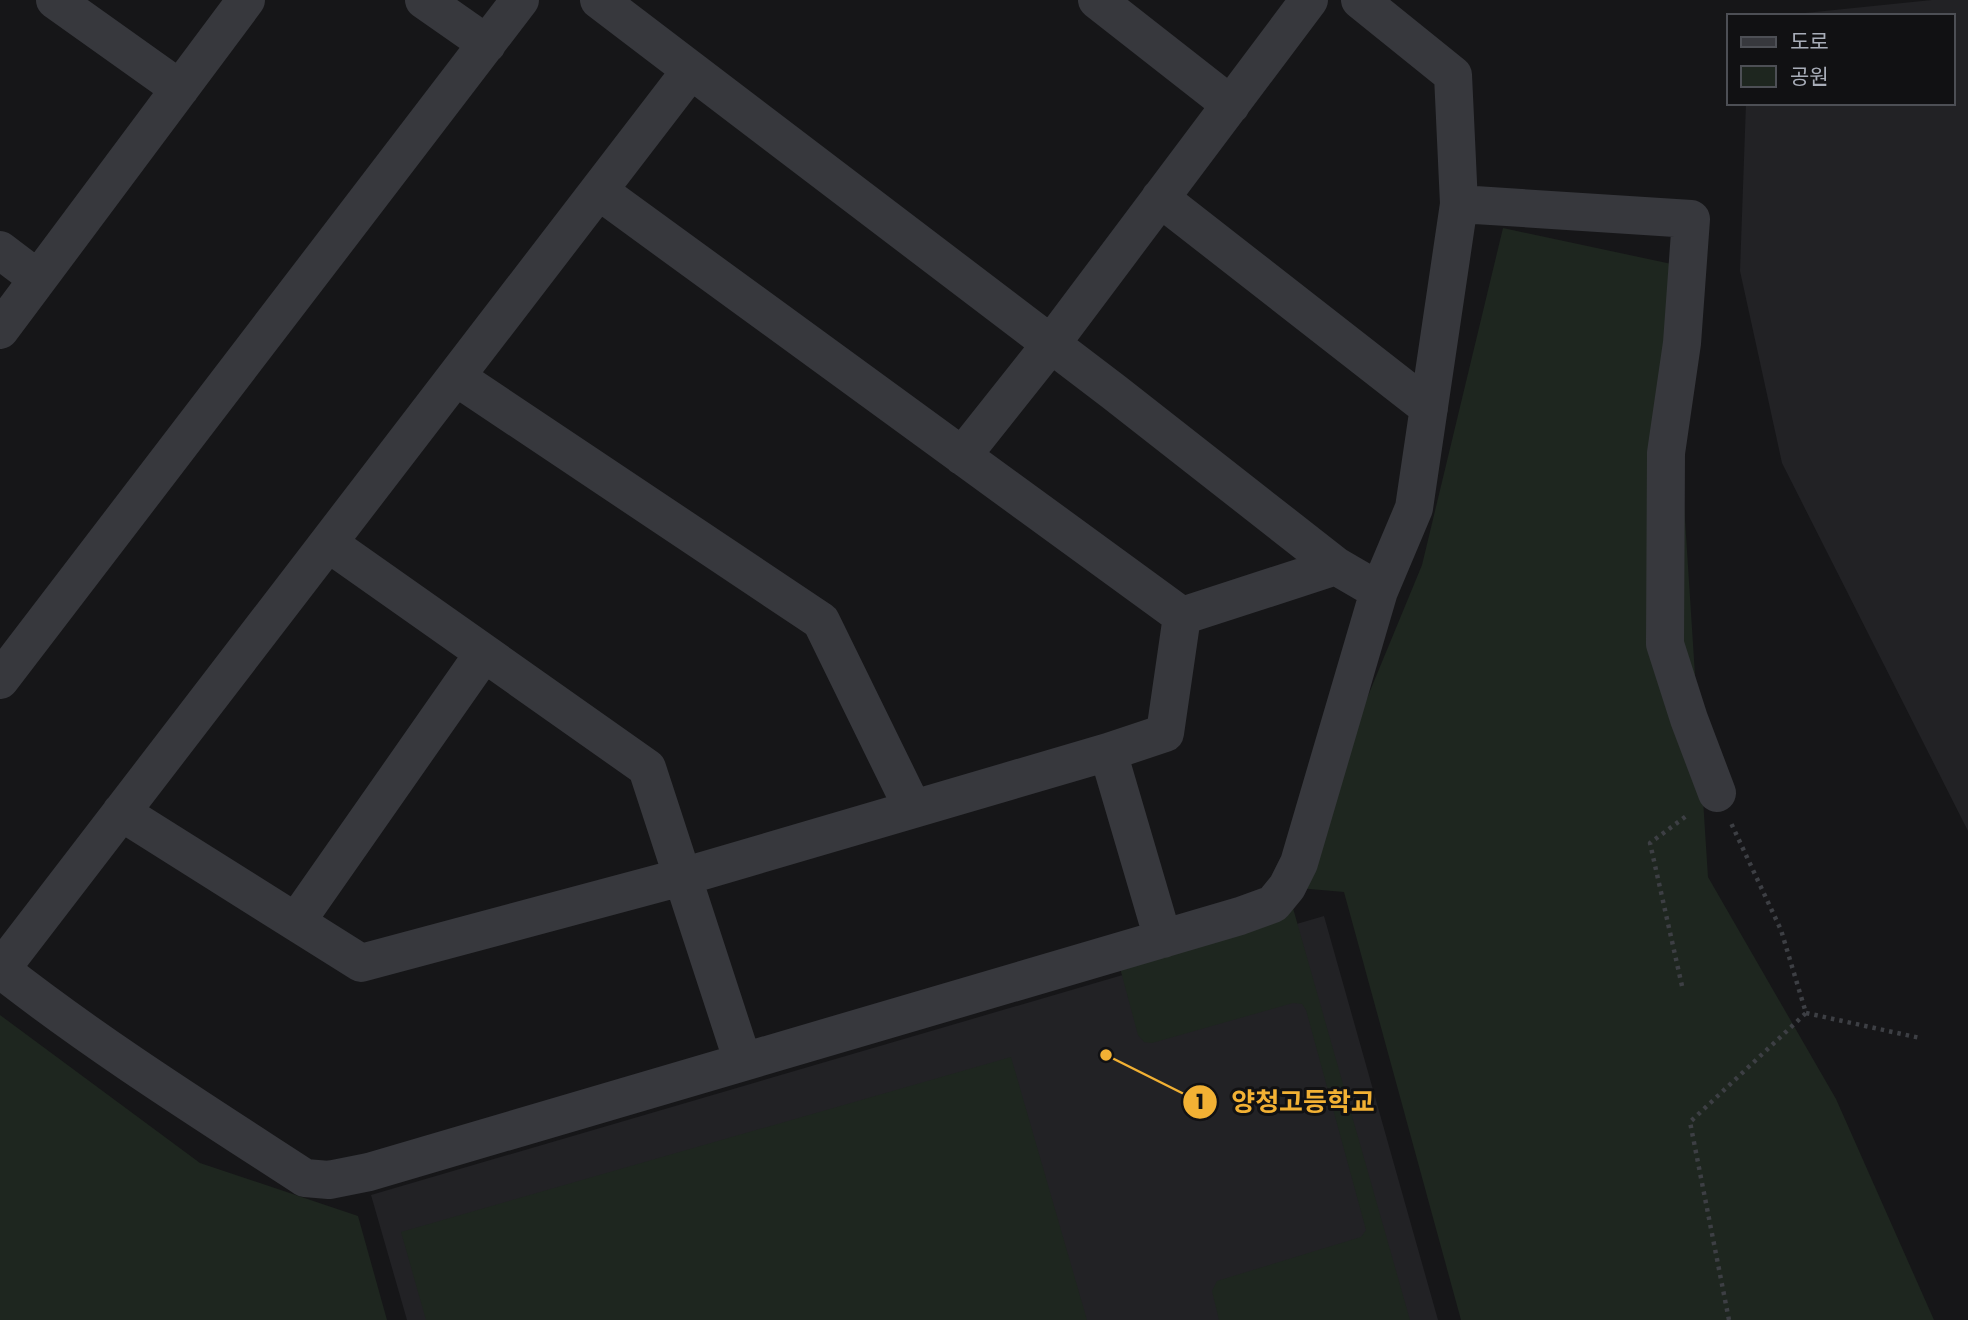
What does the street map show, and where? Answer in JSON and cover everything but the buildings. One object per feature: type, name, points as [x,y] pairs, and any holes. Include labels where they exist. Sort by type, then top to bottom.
[{"type":"street","points":[[55,0],[180,89]]},
{"type":"street","points":[[0,330],[246,0]]},
{"type":"street","points":[[424,0],[486,44]]},
{"type":"street","points":[[0,680],[520,0]]},
{"type":"street","points":[[599,0],[1052,344],[1336,566],[1379,591]]},
{"type":"street","points":[[1097,0],[1231,105]]},
{"type":"street","points":[[962,456],[1052,344],[1308,0]]},
{"type":"street","points":[[691,70],[0,969],[48,1006],[173,1093],[305,1178],[329,1180],[369,1172],[1163,939],[1273,904],[1287,887],[1299,863],[1379,591],[1414,508],[1459,204],[1453,75],[1360,0]]},
{"type":"street","points":[[599,191],[1182,616]]},
{"type":"street","points":[[1160,198],[1429,408]]},
{"type":"street","points":[[1459,204],[1691,219],[1682,343],[1666,453],[1665,644],[1717,793]]},
{"type":"street","points":[[0,250],[38,279]]},
{"type":"street","points":[[456,377],[821,621],[913,809]]},
{"type":"street","points":[[328,543],[647,768],[743,1062]]},
{"type":"street","points":[[1182,616],[1336,566]]},
{"type":"street","points":[[121,812],[361,963],[682,877],[1165,733],[1182,616]]},
{"type":"street","points":[[296,922],[484,653]]},
{"type":"street","points":[[1108,752],[1163,939]]},
{"type":"path","points":[[1682,986],[1650,843],[1717,793],[1781,930],[1806,1013]]},
{"type":"path","points":[[1806,1013],[1920,1038]]},
{"type":"path","points":[[1729,1320],[1690,1122],[1806,1013]]},
{"type":"shaded area","points":[[1932,0],[1968,0],[1968,831],[1782,463],[1740,271],[1746,105],[1954,105],[1954,14],[1796,14]]},
{"type":"shaded area","points":[[1324,916],[1438,1320],[407,1320],[371,1195]]},
{"type":"green space","points":[[1503,228],[1681,266],[1684,504],[1708,877],[1836,1099],[1934,1320],[1461,1320],[1344,892],[1287,887],[1410,1320],[1219,1320],[1212,1291],[1217,1281],[1361,1237],[1366,1230],[1306,1010],[1302,1004],[1293,1003],[1152,1043],[1144,1042],[1138,1035],[1116,953],[1240,916],[1299,863],[1422,565]]},
{"type":"green space","points":[[0,1015],[200,1163],[358,1216],[387,1320],[0,1320]]},
{"type":"green space","points":[[1011,1057],[1087,1320],[426,1320],[401,1232]]},
{"type":"place","name":"양청고등학교","points":[[1106,1055]]}]
